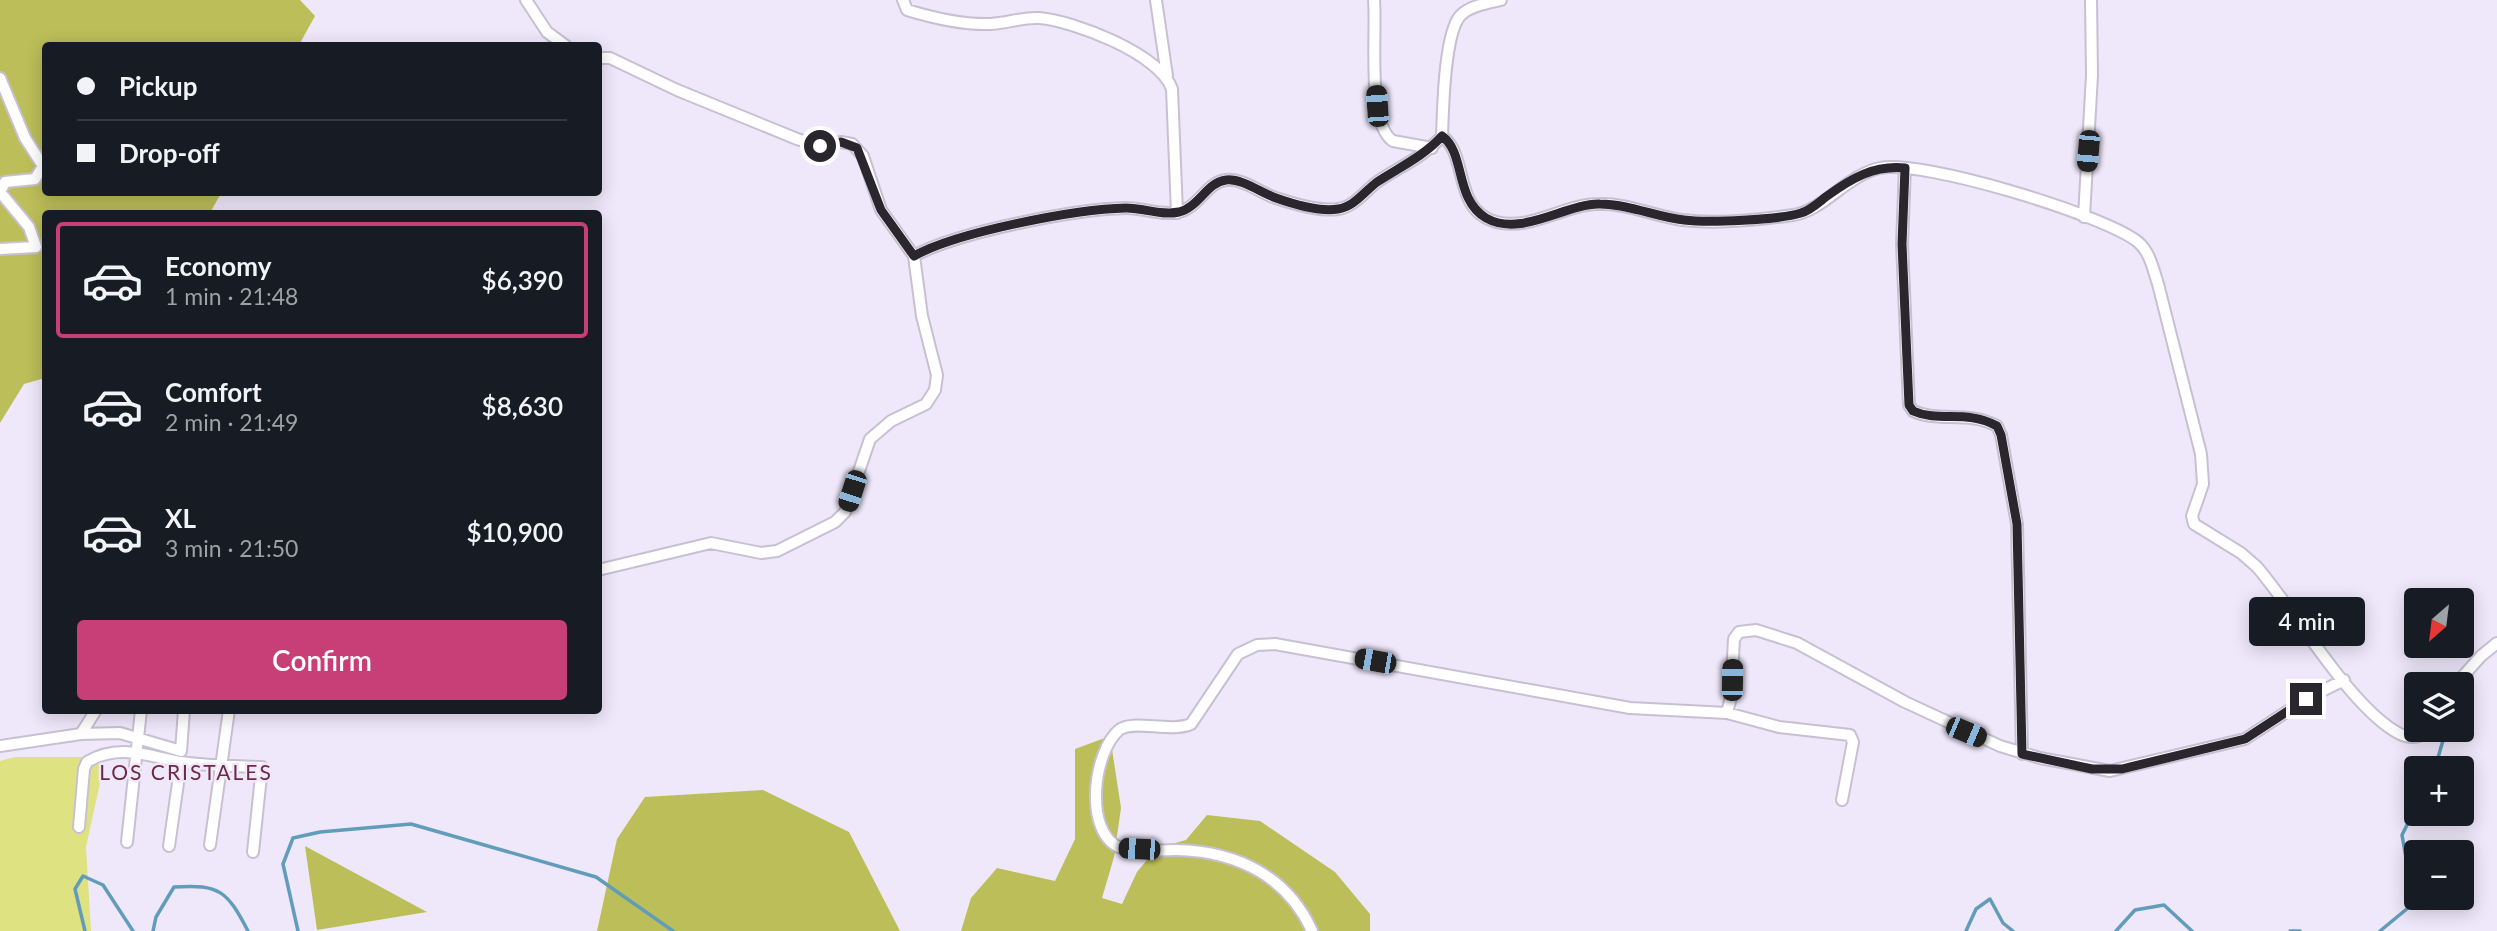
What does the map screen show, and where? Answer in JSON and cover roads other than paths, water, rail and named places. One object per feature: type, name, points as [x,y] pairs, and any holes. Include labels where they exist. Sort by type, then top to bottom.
[{"type":"street","points":[[902,0],[907,10],[935,18],[988,24],[1036,17],[1067,24],[1143,58],[1167,76]]},
{"type":"street","points":[[1156,0],[1167,76],[1172,89],[1177,213]]},
{"type":"street","points":[[1374,0],[1375,81],[1381,125],[1393,141],[1432,148]]},
{"type":"street","points":[[914,256],[938,246],[1025,222],[1125,208],[1177,213],[1193,206],[1215,184],[1223,180],[1233,180],[1285,201],[1327,209],[1345,208],[1377,183],[1432,148],[1442,136],[1444,86],[1456,23],[1465,12],[1501,0]]},
{"type":"street","points":[[2084,217],[2092,75],[2091,0]]},
{"type":"street","points":[[528,1],[543,27],[561,42]]},
{"type":"street","points":[[602,58],[610,58],[677,90],[812,144],[852,144],[863,156],[881,210],[914,256],[922,316],[937,375],[935,390],[926,404],[891,421],[870,439],[845,512],[835,522],[777,551],[761,553],[711,543],[602,569]]},
{"type":"street","points":[[0,78],[25,138],[42,164]]},
{"type":"street","points":[[1442,136],[1450,144],[1461,184],[1473,206],[1487,218],[1501,223],[1545,219],[1598,204],[1684,220],[1792,215],[1812,208],[1862,174],[1879,168],[1905,168],[1993,185],[2084,217],[2134,239],[2149,257],[2201,454],[2203,484],[2192,516],[2194,524],[2241,553],[2257,568],[2371,711],[2404,735]]},
{"type":"street","points":[[0,249],[36,247],[29,228],[0,192],[5,182],[35,179],[42,168]]},
{"type":"street","points":[[1905,168],[1902,244],[1909,405],[1913,411],[1926,415],[1972,415],[1997,426],[2001,435],[2017,524],[2022,754]]},
{"type":"street","points":[[1727,713],[1731,697],[1734,639],[1739,632],[1756,630],[1815,652],[1937,718],[2022,754],[2092,769],[2122,769],[2245,739],[2306,699],[2344,680]]},
{"type":"street","points":[[2467,672],[2494,644]]},
{"type":"street","points":[[1312,931],[1302,909],[1287,890],[1271,877],[1229,859],[1183,850],[1121,848],[1103,835],[1098,823],[1096,782],[1106,750],[1118,730],[1127,726],[1182,728],[1191,724],[1218,680],[1245,649],[1275,645],[1630,708],[1727,713],[1779,727],[1853,737],[1842,800]]},
{"type":"street","points":[[81,734],[94,714]]},
{"type":"street","points":[[127,842],[141,714]]},
{"type":"street","points":[[79,827],[86,762],[137,745],[183,750],[184,714]]},
{"type":"street","points":[[210,845],[228,714]]},
{"type":"street","points":[[0,746],[81,734],[120,733],[137,745],[181,762],[262,766],[253,852]]},
{"type":"street","points":[[169,846],[181,762]]},
{"type":"waterway","points":[[2438,756],[2443,742]]},
{"type":"waterway","points":[[298,931],[283,864],[293,838],[320,832],[411,824],[596,877],[673,931]]},
{"type":"waterway","points":[[2380,931],[2414,903],[2402,835],[2406,826]]},
{"type":"waterway","points":[[85,931],[75,889],[83,876],[103,885],[133,931]]},
{"type":"waterway","points":[[153,931],[156,917],[174,887],[190,886],[220,893],[234,907],[248,931]]},
{"type":"waterway","points":[[1966,931],[1976,909],[1990,899],[2003,923],[2013,931]]},
{"type":"waterway","points":[[2116,931],[2135,910],[2164,905],[2192,931]]},
{"type":"waterway","points":[[2290,931],[2300,931]]},
{"type":"district","name":"LOS CRISTALES","points":[[186,771]]}]
